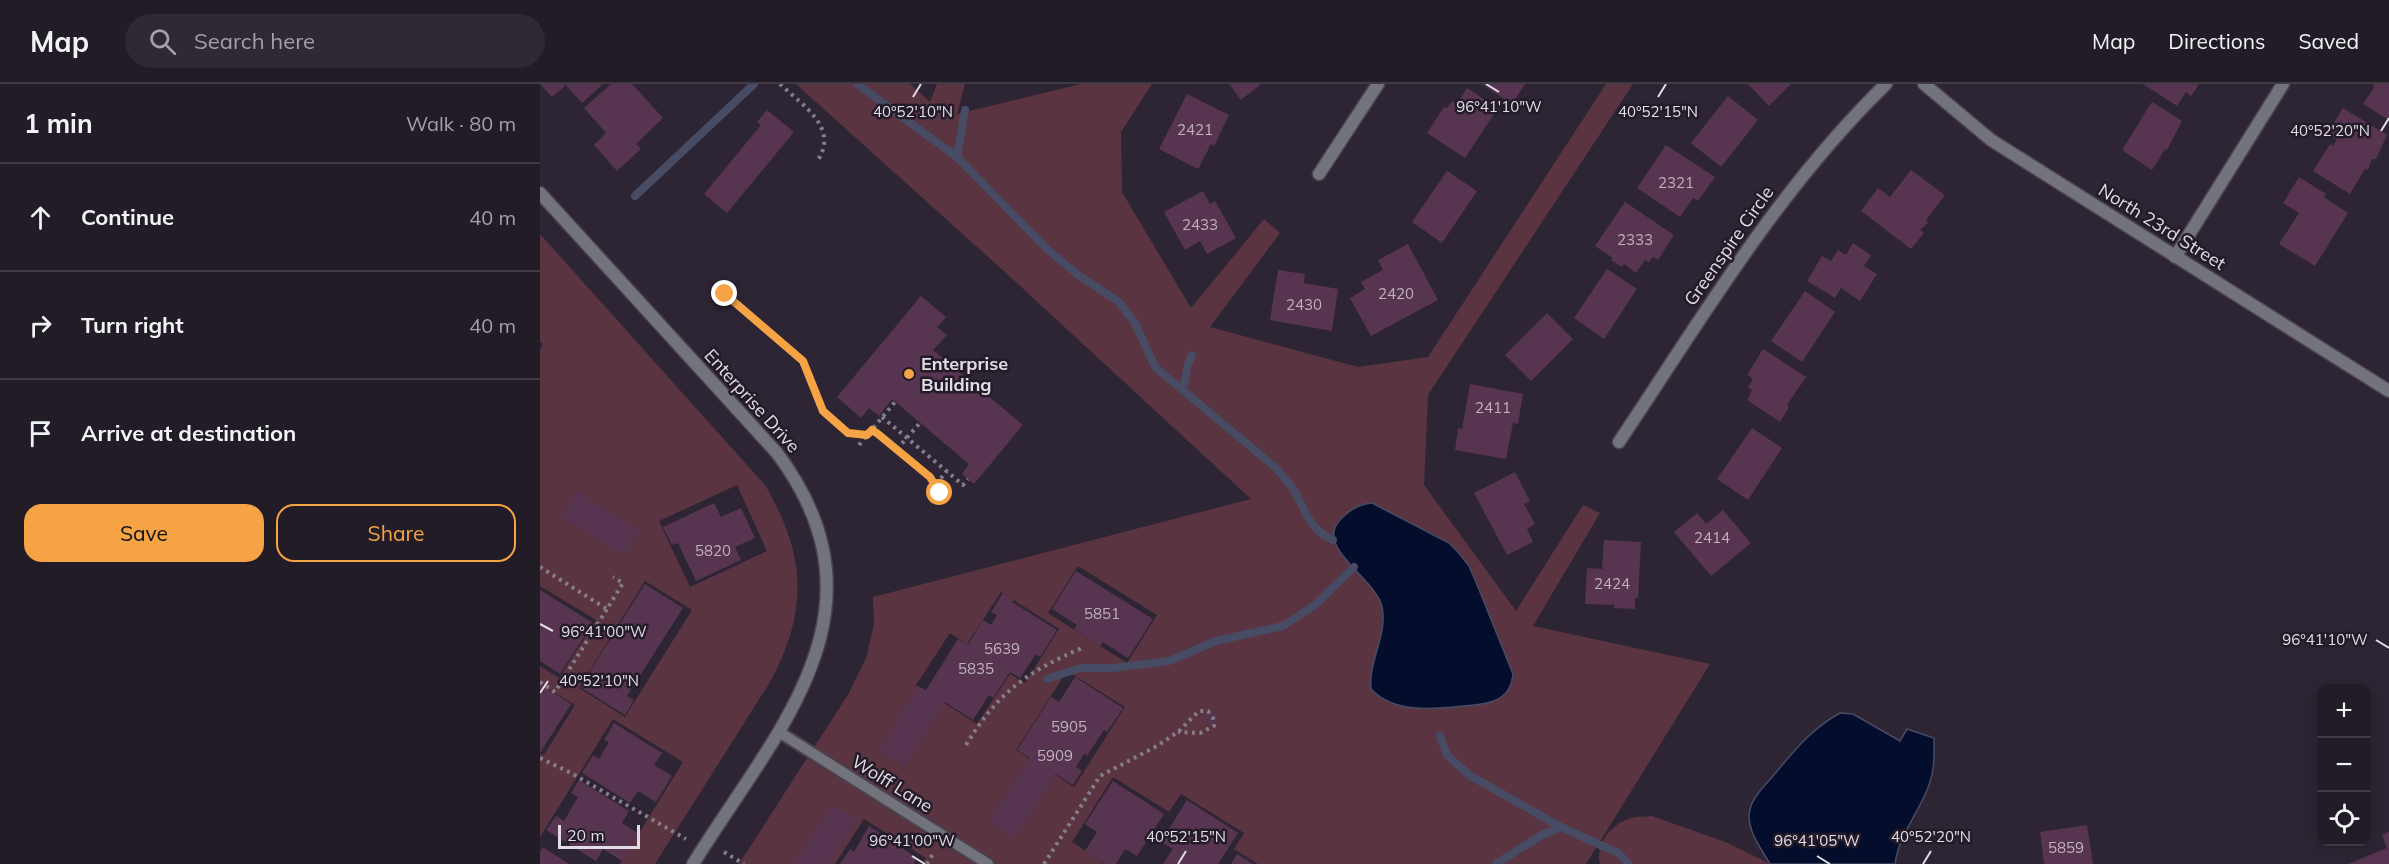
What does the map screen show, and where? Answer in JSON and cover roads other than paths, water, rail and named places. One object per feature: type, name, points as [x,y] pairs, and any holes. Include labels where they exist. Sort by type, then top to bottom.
[{"type":"street","points":[[1319,174],[1378,84]]},
{"type":"street","name":"Greenspire Circle","points":[[1619,442],[1771,215],[1823,150],[1886,84]]},
{"type":"street","name":"North 23rd Street","points":[[1924,84],[1991,140],[2389,391]]},
{"type":"street","points":[[2175,257],[2283,84]]},
{"type":"street","name":"Enterprise Drive","points":[[540,192],[777,453],[796,480],[812,512],[821,545],[826,582],[822,635],[813,666],[779,732],[693,864]]},
{"type":"lane","name":"Wolff Lane","points":[[779,732],[988,864]]},
{"type":"water","points":[[1372,503],[1449,543],[1469,566],[1513,674],[1508,689],[1500,698],[1480,704],[1427,709],[1391,703],[1371,689],[1372,669],[1382,627],[1382,607],[1369,585],[1340,552],[1334,531],[1340,520],[1351,510]]},
{"type":"water","points":[[1840,713],[1853,714],[1900,741],[1907,729],[1934,738],[1931,779],[1905,833],[1895,864],[1770,864],[1758,845],[1750,824],[1750,809],[1756,796],[1804,741],[1820,726]]},
{"type":"waterway","points":[[635,196],[754,84]]},
{"type":"waterway","points":[[857,84],[957,157],[1047,249],[1078,275],[1119,302],[1135,323],[1155,367],[1276,468],[1295,491],[1306,515],[1316,529],[1333,540]]},
{"type":"waterway","points":[[957,157],[965,110]]},
{"type":"waterway","points":[[1183,389],[1192,355]]},
{"type":"waterway","points":[[1047,679],[1080,668],[1112,668],[1169,661],[1216,641],[1283,626],[1315,605],[1354,567]]},
{"type":"waterway","points":[[1440,736],[1447,755],[1469,775],[1561,827],[1618,853],[1629,864]]},
{"type":"waterway","points":[[1496,864],[1542,835],[1561,827]]},
{"type":"place","name":"Enterprise Building","points":[[909,374]]}]
